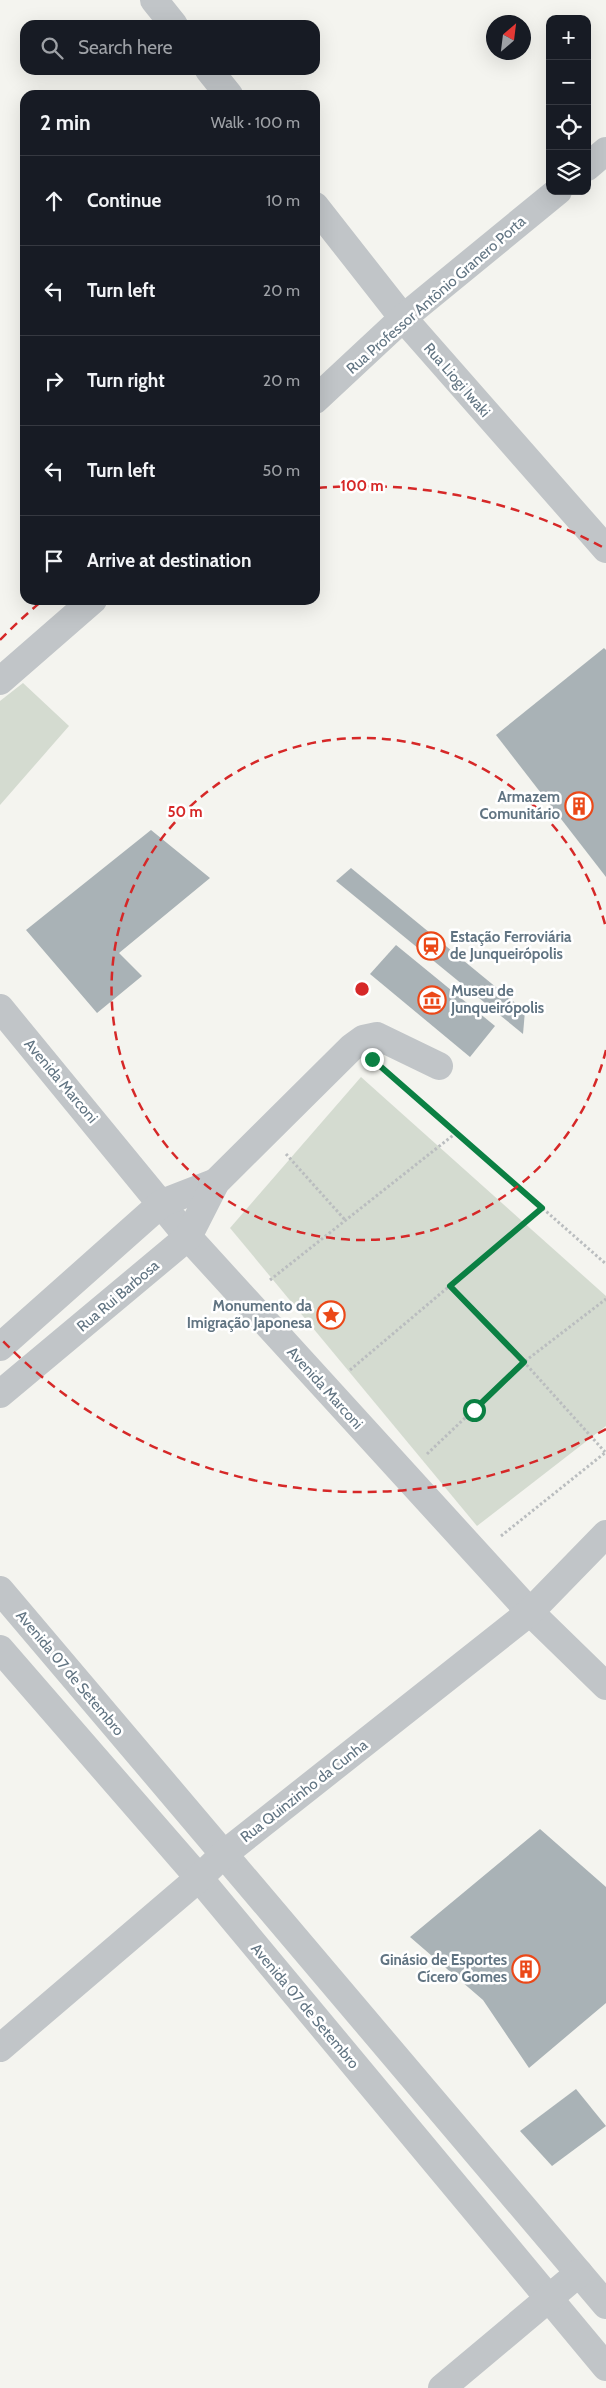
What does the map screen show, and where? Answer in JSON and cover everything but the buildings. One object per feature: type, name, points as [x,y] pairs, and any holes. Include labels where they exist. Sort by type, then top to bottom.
[{"type":"street","points":[[154,0],[170,20]]},
{"type":"street","points":[[213,75],[225,90]]},
{"type":"street","points":[[591,164],[606,151]]},
{"type":"street","name":"Rua Professor Antônio Granero Porta","points":[[320,395],[403,318],[553,195]]},
{"type":"street","name":"Rua Liogi Iwaki","points":[[320,212],[403,318],[606,549]]},
{"type":"street","points":[[0,681],[87,605]]},
{"type":"street","name":"Avenida Marconi","points":[[0,1008],[188,1237],[530,1612],[606,1686]]},
{"type":"street","name":"Rua Rui Barbosa","points":[[0,1394],[188,1237],[216,1182],[352,1046],[363,1039],[377,1036],[439,1066]]},
{"type":"street","name":"Rua Rui Barbosa","points":[[0,1347],[162,1203],[216,1182]]},
{"type":"street","name":"Rua Quinzinho da Cunha","points":[[0,2048],[199,1878],[224,1854],[530,1612],[606,1534]]},
{"type":"street","name":"Avenida 07 de Setembro","points":[[0,1590],[606,2305]]},
{"type":"street","name":"Avenida 07 de Setembro","points":[[0,1649],[199,1878],[606,2367]]},
{"type":"street","points":[[442,2388],[579,2273]]},
{"type":"path","points":[[393,1078],[606,1264]]},
{"type":"path","points":[[267,1282],[456,1134]]},
{"type":"path","points":[[278,1159],[284,1152],[346,1221]]},
{"type":"path","points":[[344,1376],[542,1208]]},
{"type":"path","points":[[450,1286],[524,1362],[606,1452],[494,1541]]},
{"type":"path","points":[[424,1457],[524,1362],[606,1299]]},
{"type":"shaded area","points":[[23,683],[69,726],[0,805],[0,701]]},
{"type":"shaded area","points":[[361,1077],[606,1296],[606,1426],[477,1526],[230,1228]]},
{"type":"place","name":"Armazem Comunitário","points":[[579,806]]},
{"type":"place","name":"Estação Ferroviária de Junqueirópolis","points":[[431,946]]},
{"type":"place","name":"Museu de Junqueirópolis","points":[[432,1000]]},
{"type":"place","name":"Monumento da Imigração Japonesa","points":[[331,1315]]},
{"type":"place","name":"Ginásio de Esportes Cícero Gomes","points":[[526,1969]]},
{"type":"route","points":[[372,1059],[542,1208],[450,1286],[524,1362],[474,1410]]}]
